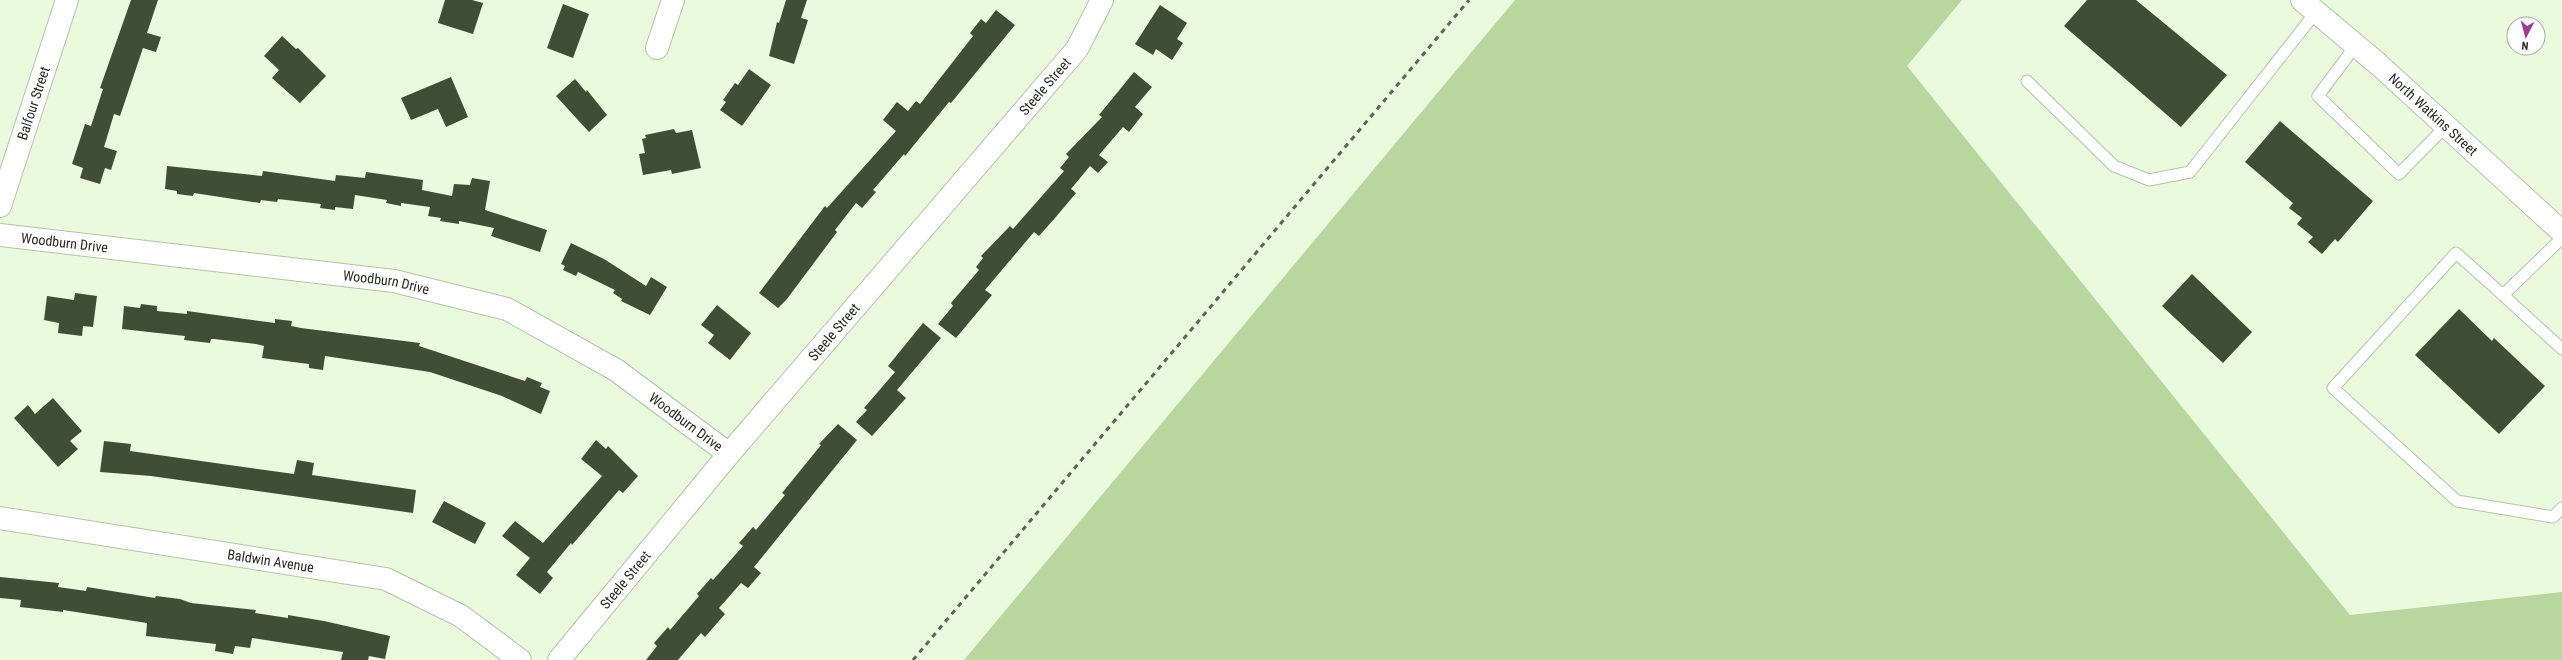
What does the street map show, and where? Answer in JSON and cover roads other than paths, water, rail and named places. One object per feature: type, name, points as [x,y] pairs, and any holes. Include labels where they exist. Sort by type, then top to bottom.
[{"type":"street","name":"Balfour Street","points":[[0,206],[67,0]]},
{"type":"street","points":[[657,48],[673,0]]},
{"type":"street","name":"Steele Street","points":[[559,660],[729,454],[1077,49],[1102,0]]},
{"type":"street","name":"North Watkins Street","points":[[2309,6],[2446,126],[2562,232]]},
{"type":"street","name":"Woodburn Drive","points":[[0,235],[394,281],[507,309],[616,370],[729,454]]},
{"type":"street","name":"Baldwin Avenue","points":[[0,518],[386,579],[461,616],[520,660]]},
{"type":"lane","points":[[2027,81],[2114,166],[2149,180],[2190,172],[2309,6]]},
{"type":"lane","points":[[2356,46],[2318,96],[2399,174],[2446,126]]},
{"type":"lane","points":[[2503,295],[2562,238]]},
{"type":"lane","points":[[2562,350],[2456,253],[2333,388],[2457,501],[2553,517],[2562,508]]},
{"type":"railway","points":[[913,660],[1469,0]]}]
